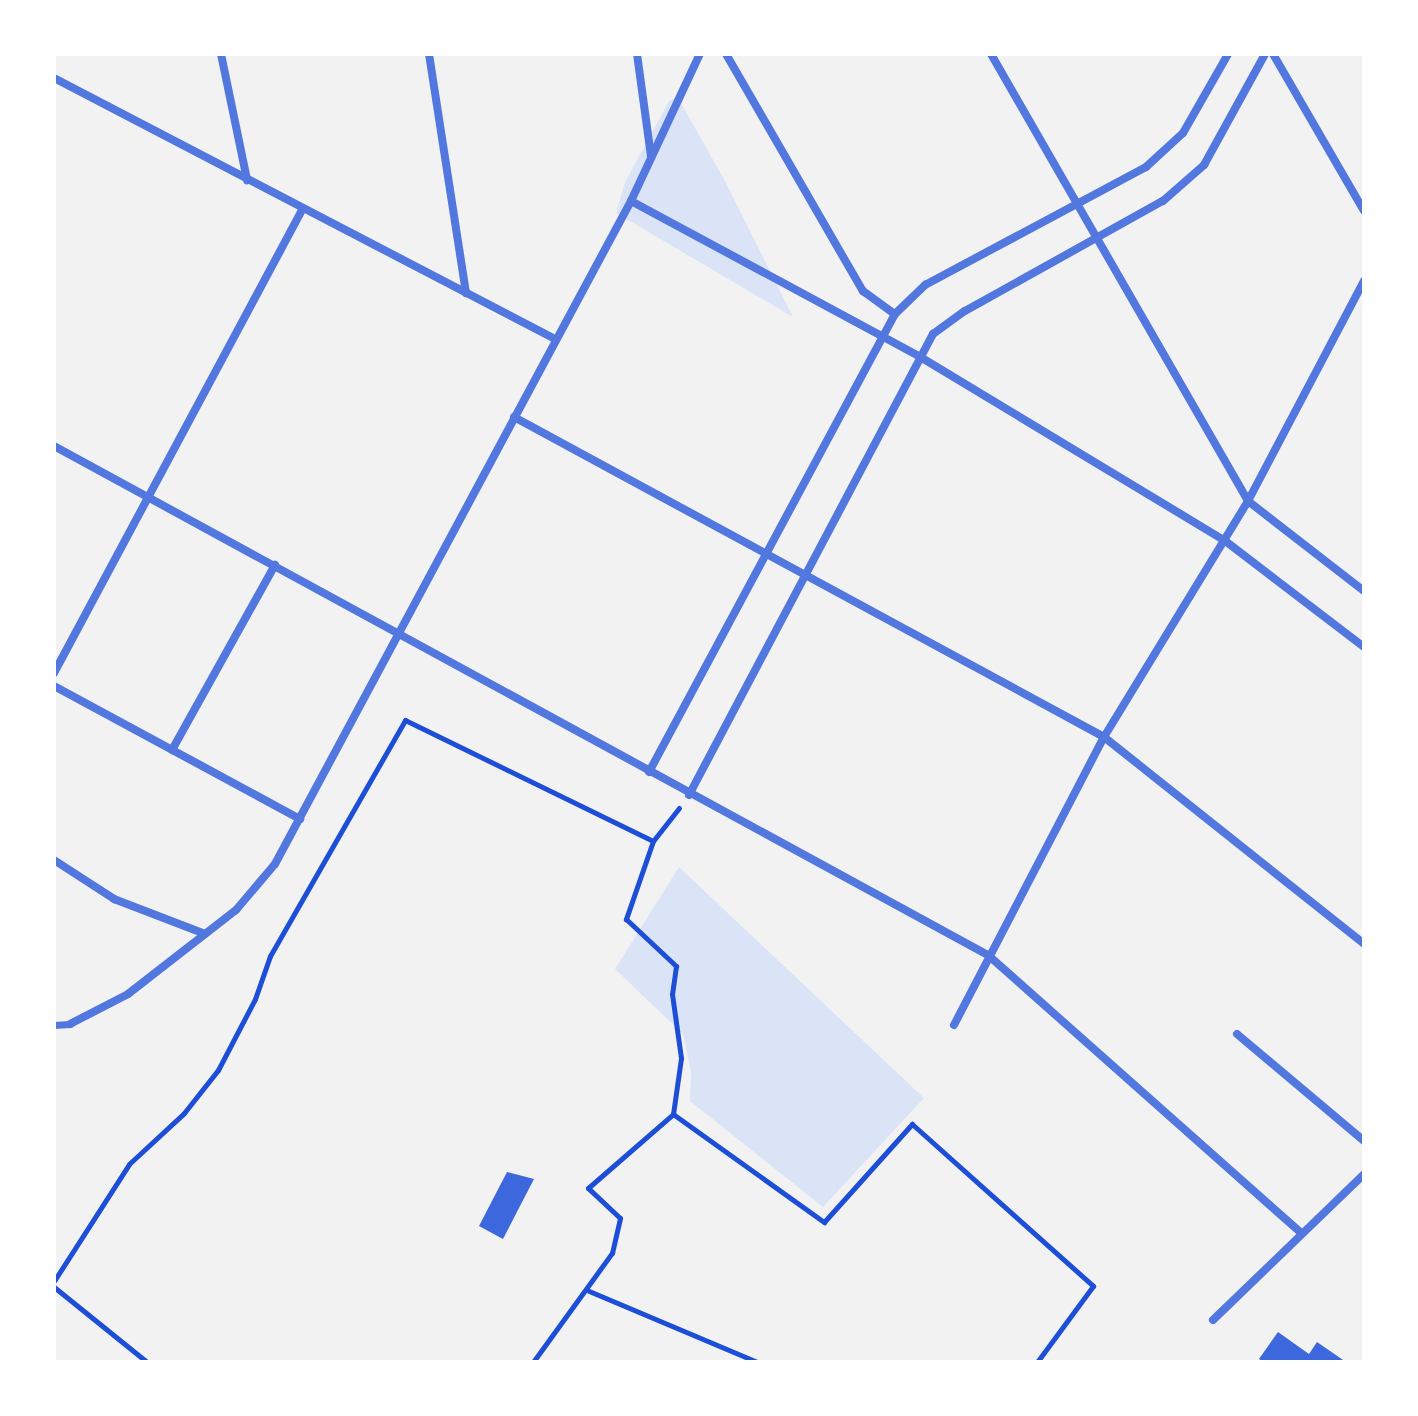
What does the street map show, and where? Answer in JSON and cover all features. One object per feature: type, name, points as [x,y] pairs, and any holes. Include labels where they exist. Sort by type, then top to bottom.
[{"type":"street","points":[[221,54],[247,180]]},
{"type":"street","points":[[429,54],[466,293]]},
{"type":"street","points":[[637,54],[651,158]]},
{"type":"street","points":[[54,1025],[70,1024],[128,994],[236,910],[275,864],[403,635],[514,417],[631,201],[700,54]]},
{"type":"street","points":[[726,54],[863,291],[895,314]]},
{"type":"street","points":[[991,54],[1072,204],[1248,501],[1364,591]]},
{"type":"street","points":[[649,772],[770,555],[895,314],[925,285],[1146,167],[1183,133],[1228,54]]},
{"type":"street","points":[[689,795],[933,334],[965,311],[1163,201],[1204,165],[1265,54]]},
{"type":"street","points":[[1273,54],[1364,211]]},
{"type":"street","points":[[55,80],[555,339]]},
{"type":"street","points":[[631,201],[922,358],[1224,540],[1364,647]]},
{"type":"street","points":[[54,673],[302,210]]},
{"type":"street","points":[[954,1025],[1104,737],[1248,501],[1364,281]]},
{"type":"street","points":[[514,417],[1104,737],[1364,944]]},
{"type":"street","points":[[54,446],[403,635],[689,795],[988,955],[1300,1232]]},
{"type":"street","points":[[172,750],[275,565]]},
{"type":"street","points":[[54,686],[300,819]]},
{"type":"street","points":[[54,860],[114,899],[205,934]]},
{"type":"street","points":[[1237,1034],[1364,1141]]},
{"type":"street","points":[[1213,1320],[1300,1232],[1364,1174]]},
{"type":"path","points":[[54,1281],[129,1164],[184,1113],[218,1070],[255,999],[270,956],[405,720],[653,841]]},
{"type":"path","points":[[533,1362],[589,1291],[612,1253],[620,1218],[588,1188],[673,1114],[681,1058],[672,994],[676,966],[626,919],[653,841],[689,795]]},
{"type":"path","points":[[673,1114],[824,1222],[912,1124],[1093,1286],[1037,1362]]},
{"type":"path","points":[[54,1287],[147,1362]]},
{"type":"path","points":[[589,1291],[757,1362]]},
{"type":"shaded area","points":[[678,98],[724,179],[793,317],[616,213],[625,182],[669,101]]},
{"type":"shaded area","points":[[679,867],[924,1098],[823,1207],[690,1101],[691,1071],[683,1034],[615,969]]},
{"type":"building","points":[[507,1172],[534,1179],[503,1239],[479,1226]]},
{"type":"building","points":[[1278,1332],[1309,1354],[1317,1342],[1346,1362],[1263,1362],[1259,1359]]}]
